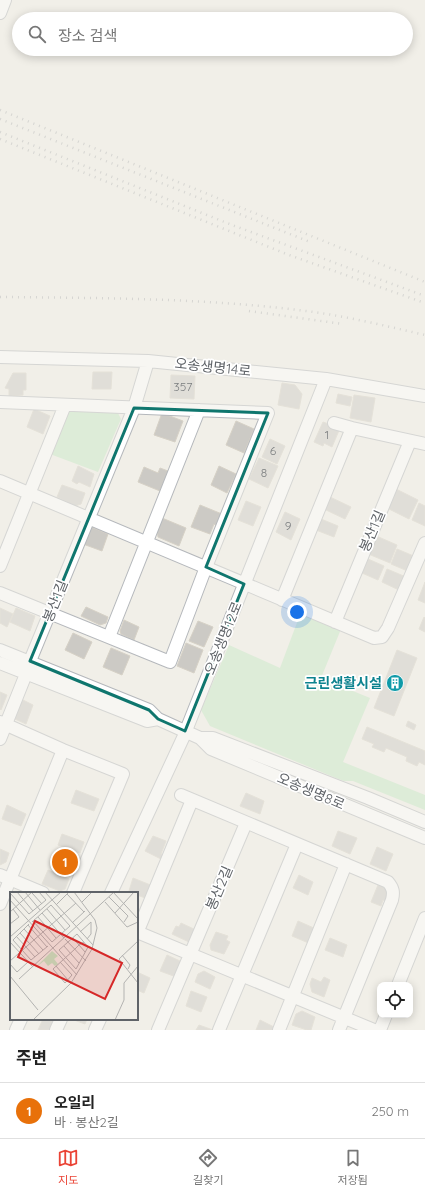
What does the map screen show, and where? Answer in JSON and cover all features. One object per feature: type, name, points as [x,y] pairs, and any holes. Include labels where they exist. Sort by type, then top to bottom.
[{"type":"street","points":[[0,13],[5,0]]},
{"type":"street","name":"오송생명14로","points":[[0,357],[148,361],[326,379],[425,396]]},
{"type":"street","name":"봉산1길","points":[[30,661],[134,408],[148,361]]},
{"type":"street","name":"오송생명12로","points":[[112,892],[185,731],[326,379]]},
{"type":"street","points":[[0,402],[268,413],[206,567],[170,662],[0,593]]},
{"type":"street","points":[[0,566],[65,405]]},
{"type":"street","points":[[108,637],[200,410]]},
{"type":"street","points":[[334,422],[352,428],[425,444]]},
{"type":"street","points":[[282,600],[352,428]]},
{"type":"street","name":"봉산1길","points":[[335,622],[410,441]]},
{"type":"street","points":[[0,481],[374,638],[382,637],[388,628],[425,543]]},
{"type":"street","name":"오송생명8로","points":[[0,650],[149,710],[158,719],[200,738],[211,749],[425,838]]},
{"type":"street","name":"오송생명8로","points":[[0,663],[147,721],[158,719]]},
{"type":"street","points":[[0,739],[3,723],[26,674]]},
{"type":"street","points":[[3,723],[63,750],[123,774],[73,892]]},
{"type":"street","name":"오송생명8로","points":[[200,738],[213,738],[361,795],[425,822]]},
{"type":"street","points":[[0,904],[5,877],[63,750]]},
{"type":"street","points":[[138,929],[187,798],[388,882],[393,893],[339,1030]]},
{"type":"street","name":"봉산2길","points":[[158,1030],[246,822]]},
{"type":"street","points":[[219,1030],[297,844]]},
{"type":"street","points":[[279,1030],[346,864]]},
{"type":"street","points":[[5,877],[41,892]]},
{"type":"street","points":[[399,982],[425,918]]},
{"type":"street","points":[[138,932],[374,1030]]},
{"type":"street","points":[[380,1030],[385,1018]]},
{"type":"street","points":[[16,1030],[21,1020]]},
{"type":"street","points":[[56,1030],[61,1020]]},
{"type":"street","points":[[96,1030],[100,1020]]},
{"type":"highlighted area","points":[[134,408],[268,413],[206,567],[244,584],[185,731],[158,719],[149,710],[30,661]]},
{"type":"green space","points":[[72,409],[116,409],[121,419],[98,472],[50,454],[68,412]]},
{"type":"green space","points":[[301,612],[341,629],[321,678],[370,698],[343,762],[425,795],[425,810],[353,781],[344,781],[336,778],[210,726],[201,710],[229,645],[280,668]]},
{"type":"building","points":[[93,372],[112,372],[111,389],[92,389]]},
{"type":"building","points":[[13,373],[26,373],[26,390],[23,390],[23,395],[9,396],[9,389],[5,388]]},
{"type":"building","points":[[171,375],[195,376],[194,399],[170,398]]},
{"type":"building","points":[[282,383],[295,385],[302,394],[299,409],[278,405]]},
{"type":"building","points":[[338,394],[352,397],[350,406],[336,403]]},
{"type":"building","points":[[354,395],[375,398],[371,422],[350,418]]},
{"type":"building","points":[[34,409],[50,416],[43,434],[27,427]]},
{"type":"building","points":[[162,413],[183,421],[175,442],[154,435]]},
{"type":"building","points":[[236,421],[254,429],[244,453],[226,445]]},
{"type":"building","points":[[323,422],[340,428],[332,447],[324,443],[323,446],[314,442]]},
{"type":"building","points":[[270,439],[285,446],[277,464],[262,457]]},
{"type":"building","points":[[259,458],[278,466],[268,488],[249,479]]},
{"type":"building","points":[[78,466],[94,474],[90,487],[79,482],[77,484],[72,481]]},
{"type":"building","points":[[219,466],[236,474],[227,493],[211,485]]},
{"type":"building","points":[[144,467],[158,473],[160,468],[168,471],[160,491],[138,482]]},
{"type":"building","points":[[62,485],[85,493],[81,504],[75,506],[57,497]]},
{"type":"building","points":[[396,489],[418,500],[409,519],[387,508]]},
{"type":"building","points":[[330,497],[351,507],[345,519],[324,509]]},
{"type":"building","points":[[246,501],[261,507],[253,526],[238,520]]},
{"type":"building","points":[[419,503],[425,506],[425,526],[412,520]]},
{"type":"building","points":[[200,505],[222,514],[217,526],[214,524],[210,534],[191,527]]},
{"type":"building","points":[[285,512],[300,519],[291,540],[276,532]]},
{"type":"building","points":[[162,518],[186,528],[179,546],[158,537],[157,530]]},
{"type":"building","points":[[321,519],[338,526],[334,537],[316,530]]},
{"type":"building","points":[[89,526],[108,534],[102,551],[83,544]]},
{"type":"building","points":[[374,535],[397,545],[390,563],[366,553]]},
{"type":"building","points":[[397,549],[416,557],[410,572],[391,564]]},
{"type":"building","points":[[368,559],[384,566],[378,580],[362,573]]},
{"type":"building","points":[[387,569],[406,577],[401,591],[382,582]]},
{"type":"building","points":[[425,582],[425,603],[418,600]]},
{"type":"building","points":[[86,607],[108,617],[106,623],[100,625],[81,616]]},
{"type":"building","points":[[0,608],[13,614],[7,627],[0,623]]},
{"type":"building","points":[[16,608],[35,616],[30,631],[10,622]]},
{"type":"building","points":[[424,617],[425,618],[425,632],[419,629]]},
{"type":"building","points":[[124,620],[139,627],[134,640],[121,634],[120,631]]},
{"type":"building","points":[[198,621],[213,627],[204,647],[189,641]]},
{"type":"building","points":[[73,633],[92,642],[84,659],[65,650]]},
{"type":"building","points":[[186,643],[203,650],[194,673],[177,666]]},
{"type":"building","points":[[111,648],[130,656],[122,675],[103,667]]},
{"type":"building","name":"근린생활시설","points":[[397,650],[417,658],[394,716],[374,708]]},
{"type":"building","points":[[0,692],[7,695],[1,710],[0,709]]},
{"type":"building","points":[[21,699],[33,705],[26,724],[15,719],[14,715]]},
{"type":"building","points":[[408,721],[416,725],[414,730],[406,726]]},
{"type":"building","points":[[367,727],[425,751],[425,765],[419,762],[417,766],[406,761],[407,757],[386,748],[384,752],[372,747],[374,744],[362,739]]},
{"type":"building","points":[[76,790],[99,799],[94,811],[71,803]]},
{"type":"building","points":[[246,793],[264,801],[260,814],[240,806]]},
{"type":"building","points":[[7,805],[26,814],[21,826],[2,819]]},
{"type":"building","points":[[338,831],[357,838],[350,854],[332,846]]},
{"type":"building","points":[[62,834],[84,842],[80,853],[58,845]]},
{"type":"building","points":[[153,836],[166,841],[161,854],[166,856],[165,861],[145,851]]},
{"type":"building","points":[[377,847],[393,854],[386,871],[370,864]]},
{"type":"building","points":[[0,849],[9,853],[6,862],[0,865]]},
{"type":"building","points":[[56,852],[78,860],[73,873],[51,864]]},
{"type":"building","points":[[48,870],[69,879],[65,889],[60,891],[42,884]]},
{"type":"building","points":[[299,875],[313,882],[308,895],[293,888]]},
{"type":"building","points":[[133,878],[153,886],[148,899],[138,895],[138,892],[129,891]]},
{"type":"building","points":[[378,885],[388,889],[386,901],[383,900],[381,906],[371,902]]},
{"type":"building","points":[[298,921],[316,929],[311,944],[292,936]]},
{"type":"building","points":[[181,923],[198,931],[189,942],[172,934],[176,926],[179,927]]},
{"type":"building","points":[[216,932],[228,936],[226,940],[230,942],[224,954],[211,950],[210,945]]},
{"type":"building","points":[[330,938],[347,945],[343,957],[325,950]]},
{"type":"building","points":[[167,955],[180,961],[183,968],[179,978],[160,971]]},
{"type":"building","points":[[204,971],[215,977],[210,989],[195,982],[198,974]]},
{"type":"building","points":[[138,972],[150,978],[144,993],[138,990]]},
{"type":"building","points":[[324,977],[330,980],[324,997],[312,992],[310,984],[312,978],[321,982]]},
{"type":"building","points":[[191,991],[207,997],[201,1012],[186,1006]]},
{"type":"building","points":[[302,1011],[315,1017],[311,1030],[292,1025],[296,1014]]},
{"type":"building","points":[[43,1020],[58,1020],[53,1030],[38,1030]]},
{"type":"building","points":[[74,1020],[87,1020],[85,1024]]},
{"type":"building","points":[[260,1020],[274,1027],[274,1030],[256,1030]]},
{"type":"building","points":[[199,1025],[213,1030],[196,1030]]},
{"type":"railway","points":[[0,110],[425,282]]},
{"type":"railway","points":[[0,119],[310,242]]},
{"type":"railway","points":[[0,132],[232,225],[425,296]]},
{"type":"railway","points":[[0,139],[289,255],[425,303]]},
{"type":"railway","points":[[0,297],[230,303],[306,311],[425,335]]},
{"type":"railway","points":[[249,311],[343,324]]},
{"type":"place","name":"근린생활시설","points":[[395,683]]},
{"type":"place","name":"오일리","points":[[65,862]]}]
